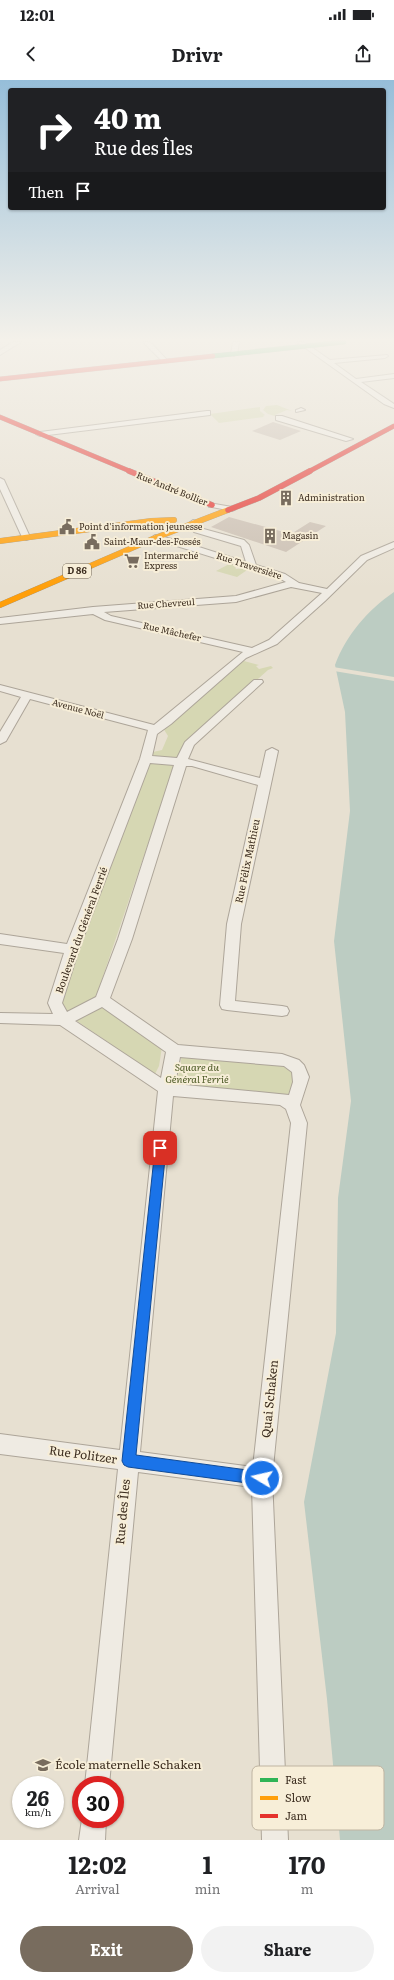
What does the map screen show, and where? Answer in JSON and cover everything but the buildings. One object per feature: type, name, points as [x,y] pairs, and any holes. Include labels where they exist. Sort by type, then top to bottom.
[{"type":"main road","name":"Rue André Bollier","points":[[15,424],[212,505]]},
{"type":"main road","points":[[338,444],[379,424]]},
{"type":"main road","name":"D 86","points":[[0,605],[155,538],[259,498],[394,426]]},
{"type":"main road","points":[[273,480],[293,469]]},
{"type":"main road","points":[[201,509],[230,498]]},
{"type":"main road","name":"D 86","points":[[0,596],[178,519],[151,520],[26,537]]},
{"type":"main road","points":[[0,541],[26,537]]},
{"type":"street","points":[[40,434],[118,424]]},
{"type":"street","points":[[299,424],[349,439]]},
{"type":"street","points":[[0,480],[26,537]]},
{"type":"street","points":[[212,505],[232,508]]},
{"type":"street","points":[[193,524],[197,530],[241,542],[245,545],[252,566]]},
{"type":"street","name":"Rue Traversière","points":[[155,538],[177,542],[252,566],[282,576],[295,584]]},
{"type":"street","points":[[156,729],[167,722],[242,656],[273,642],[329,592],[364,558],[394,545]]},
{"type":"street","name":"Rue Chevreul","points":[[0,621],[93,610],[236,599],[288,584],[295,584],[329,592]]},
{"type":"street","name":"Rue Mâchefer","points":[[93,610],[108,618],[253,651]]},
{"type":"street","points":[[0,1018],[62,1020],[83,1011],[102,1000],[125,939],[181,762],[189,744],[258,682]]},
{"type":"street","name":"Avenue Noël","points":[[0,688],[156,729]]},
{"type":"street","points":[[0,741],[27,696]]},
{"type":"street","name":"Boulevard du Général Ferrié","points":[[62,1020],[54,1003],[72,948],[146,759],[152,733],[156,729]]},
{"type":"street","points":[[146,759],[193,763],[264,783],[267,777],[272,752]]},
{"type":"street","name":"Rue Félix Mathieu","points":[[264,783],[234,924],[227,1006],[282,1011]]},
{"type":"street","points":[[0,939],[72,948]]},
{"type":"street","points":[[62,1020],[166,1089],[282,1099],[292,1105],[301,1077],[299,1069],[292,1063],[282,1060],[192,1053],[174,1050],[102,1000]]},
{"type":"street","name":"Rue des Îles","points":[[98,1776],[166,1089],[174,1050]]},
{"type":"street","name":"Quai Schaken","points":[[272,1766],[262,1478],[299,1123],[292,1105]]},
{"type":"street","name":"Rue Politzer","points":[[0,1444],[262,1478]]},
{"type":"street","points":[[92,1840],[93,1828]]},
{"type":"street","name":"Quai Schaken","points":[[275,1830],[275,1840]]},
{"type":"green space","points":[[233,562],[236,569],[250,568],[237,577],[216,571]]},
{"type":"green space","points":[[243,659],[244,661],[259,665],[256,666],[259,669],[271,666],[273,668],[268,670],[193,737],[175,764],[96,997],[100,1006],[162,1047],[159,1066],[155,1074],[65,1013],[60,1004],[64,988],[153,752],[162,750],[168,736],[163,728]]},
{"type":"green space","name":"Square du Général Ferrié","points":[[182,1055],[287,1065],[294,1072],[291,1096],[176,1087]]},
{"type":"shaded area","points":[[394,592],[394,1840],[340,1840],[339,1830],[384,1830],[384,1766],[333,1766],[327,1699],[304,1502],[336,1333],[338,1198],[351,1101],[334,941],[350,811],[345,712],[335,665],[345,643],[352,633],[367,615]]},
{"type":"pier","points":[[333,667],[394,677],[394,681],[334,671]]},
{"type":"traffic: slow","points":[[0,605],[155,538],[228,510]]},
{"type":"traffic: slow","points":[[0,541],[151,521],[174,520]]},
{"type":"traffic: jam","points":[[17,424],[212,505]]},
{"type":"traffic: jam","points":[[228,510],[259,498],[394,426]]},
{"type":"place","name":"Administration","points":[[286,498]]},
{"type":"place","name":"Point d'information jeunesse","points":[[67,527]]},
{"type":"place","name":"Magasin","points":[[270,536]]},
{"type":"place","name":"Saint-Maur-des-Fossés","points":[[92,542]]},
{"type":"place","name":"Intermarché Express","points":[[132,561]]},
{"type":"place","name":"École maternelle Schaken","points":[[43,1765]]},
{"type":"route","points":[[160,1148],[128,1461],[262,1478]]}]
